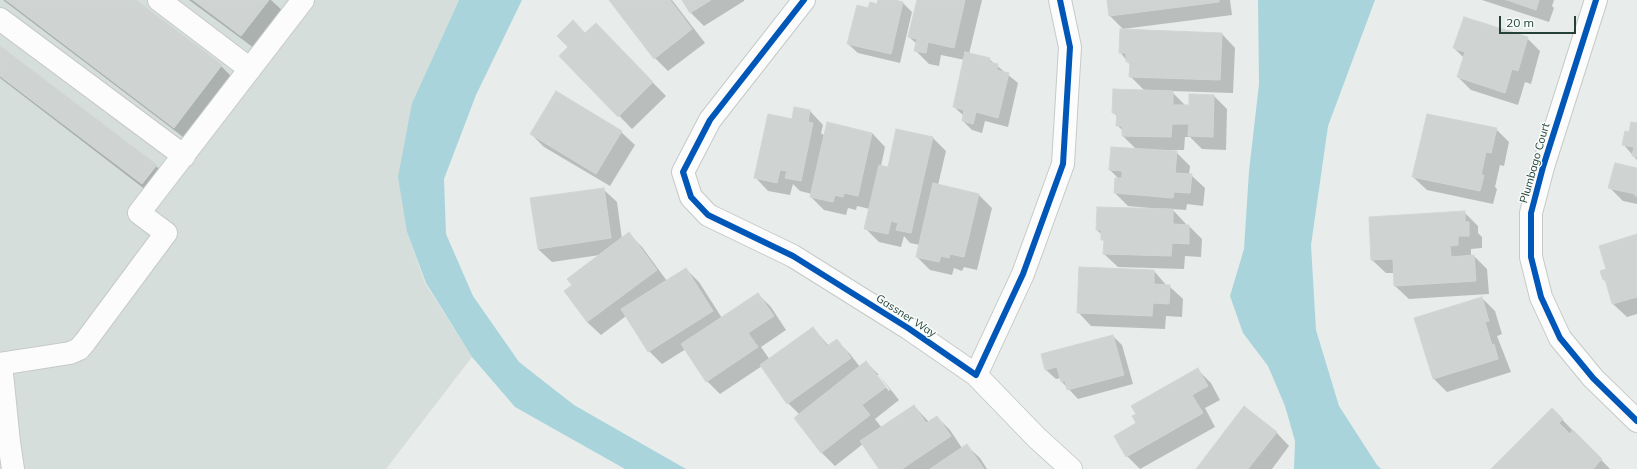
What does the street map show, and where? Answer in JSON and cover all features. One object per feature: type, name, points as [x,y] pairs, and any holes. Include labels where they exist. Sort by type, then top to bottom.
[{"type":"street","points":[[159,0],[250,69]]},
{"type":"street","points":[[13,469],[5,443],[0,364],[70,353],[79,349],[85,342],[166,233],[140,213],[303,0]]},
{"type":"street","name":"Gassner Way","points":[[804,0],[710,120],[683,172],[691,197],[708,215],[793,256],[908,328],[976,374],[1037,438],[1071,469]]},
{"type":"street","points":[[976,374],[1023,274],[1063,164],[1070,47],[1060,0]]},
{"type":"street","name":"Plumbago Court","points":[[1596,0],[1543,167],[1531,214],[1531,258],[1541,297],[1560,338],[1593,378],[1637,421]]},
{"type":"street","points":[[0,19],[184,156]]},
{"type":"shaded area","points":[[0,0],[459,0],[412,103],[407,232],[425,283],[472,357],[386,469],[0,469]]},
{"type":"water","points":[[459,0],[522,0],[476,95],[444,179],[446,234],[473,296],[519,362],[574,405],[686,469],[625,469],[515,407],[472,357],[426,283],[407,232],[398,177],[412,103]]},
{"type":"water","points":[[1258,0],[1375,0],[1328,126],[1311,245],[1316,330],[1339,406],[1381,469],[1294,469],[1295,441],[1285,406],[1268,366],[1243,333],[1230,296],[1244,249],[1249,171],[1259,84]]},
{"type":"building","points":[[6,0],[136,0],[222,65],[174,128]]},
{"type":"building","points":[[193,0],[269,0],[241,36]]},
{"type":"building","points":[[609,0],[670,0],[692,29],[654,59]]},
{"type":"building","points":[[682,0],[711,0],[690,13]]},
{"type":"building","points":[[878,0],[895,0],[903,2],[891,54],[847,44],[857,5],[868,8],[870,2],[877,4]]},
{"type":"building","points":[[917,0],[965,0],[954,48],[928,42],[926,53],[914,51],[917,39],[908,37]]},
{"type":"building","points":[[1107,0],[1219,0],[1219,2],[1109,16]]},
{"type":"building","points":[[1507,0],[1539,0],[1536,10]]},
{"type":"building","points":[[1464,17],[1528,37],[1518,71],[1512,69],[1505,93],[1457,77],[1465,52],[1453,48]]},
{"type":"building","points":[[573,20],[585,33],[596,23],[653,82],[618,117],[559,56],[568,47],[557,36]]},
{"type":"building","points":[[1120,29],[1222,33],[1220,80],[1129,77],[1130,62],[1126,62],[1126,53],[1119,53]]},
{"type":"building","points":[[0,46],[157,165],[142,184],[0,76]]},
{"type":"building","points":[[965,52],[990,58],[989,62],[998,64],[997,70],[1009,73],[998,118],[976,112],[973,124],[962,121],[964,110],[953,107]]},
{"type":"building","points":[[1113,89],[1173,91],[1173,105],[1189,105],[1189,94],[1214,95],[1213,137],[1188,136],[1189,124],[1172,124],[1171,137],[1122,136],[1122,126],[1116,126],[1117,113],[1112,113]]},
{"type":"building","points":[[556,91],[622,131],[596,174],[530,134]]},
{"type":"building","points":[[794,107],[810,110],[808,122],[813,123],[801,181],[785,178],[787,171],[780,170],[777,183],[754,178],[768,114],[792,119]]},
{"type":"building","points":[[1427,114],[1497,128],[1491,153],[1486,152],[1481,175],[1484,175],[1480,191],[1412,177]]},
{"type":"building","points":[[827,122],[872,133],[858,196],[844,193],[843,197],[835,195],[833,202],[810,197]]},
{"type":"building","points":[[1631,122],[1637,123],[1637,157],[1632,156],[1634,147],[1622,145],[1625,131],[1629,132]]},
{"type":"building","points":[[896,129],[933,137],[911,233],[896,230],[898,223],[891,221],[888,234],[864,229],[879,165],[888,167]]},
{"type":"building","points":[[1111,147],[1177,151],[1175,173],[1192,174],[1190,193],[1174,192],[1173,198],[1114,193],[1115,178],[1122,178],[1122,171],[1109,170]]},
{"type":"building","points":[[1615,163],[1637,168],[1637,196],[1635,196],[1635,194],[1608,188]]},
{"type":"building","points":[[933,183],[979,194],[964,257],[950,254],[949,258],[941,256],[939,262],[916,257]]},
{"type":"building","points":[[604,188],[611,238],[538,249],[530,198]]},
{"type":"building","points":[[1097,207],[1173,209],[1173,224],[1189,225],[1189,244],[1172,243],[1171,256],[1103,254],[1104,240],[1101,240],[1101,230],[1096,230]]},
{"type":"building","points":[[1465,211],[1465,222],[1469,222],[1469,236],[1458,236],[1458,245],[1450,246],[1451,257],[1474,255],[1476,281],[1394,286],[1393,259],[1371,260],[1369,217]]},
{"type":"building","points":[[629,232],[657,270],[587,322],[564,291],[572,285],[567,279]]},
{"type":"building","points":[[1637,234],[1637,297],[1612,304],[1605,279],[1603,280],[1600,271],[1606,269],[1599,246]]},
{"type":"building","points":[[1079,267],[1154,270],[1154,284],[1170,285],[1169,304],[1153,303],[1152,316],[1077,313]]},
{"type":"building","points":[[686,268],[713,311],[648,352],[621,309]]},
{"type":"building","points":[[758,293],[774,316],[748,333],[758,347],[706,382],[681,344]]},
{"type":"building","points":[[1482,297],[1489,321],[1485,322],[1498,359],[1433,379],[1414,318]]},
{"type":"building","points":[[813,327],[827,346],[837,339],[851,358],[787,404],[760,365]]},
{"type":"building","points":[[1113,335],[1124,375],[1067,390],[1065,381],[1061,382],[1057,367],[1045,370],[1041,354]]},
{"type":"building","points":[[866,361],[886,387],[862,405],[870,415],[821,453],[794,418]]},
{"type":"building","points":[[1198,368],[1208,386],[1192,395],[1203,413],[1126,457],[1114,436],[1136,423],[1132,416],[1136,414],[1131,406]]},
{"type":"building","points":[[914,405],[926,423],[937,416],[951,436],[902,469],[879,469],[860,441]]},
{"type":"building","points":[[1244,406],[1277,432],[1248,469],[1196,469]]},
{"type":"building","points":[[1552,408],[1563,419],[1559,423],[1570,434],[1573,430],[1602,459],[1593,469],[1491,469]]},
{"type":"building","points":[[967,444],[984,469],[930,469]]},
{"type":"cycle path","points":[[804,0],[710,120],[683,172],[691,197],[708,215],[793,256],[908,328],[976,375],[1023,274],[1063,164],[1070,47],[1060,0]]},
{"type":"cycle path","points":[[1596,0],[1543,167],[1531,213],[1531,257],[1541,297],[1560,338],[1593,378],[1637,421]]}]
